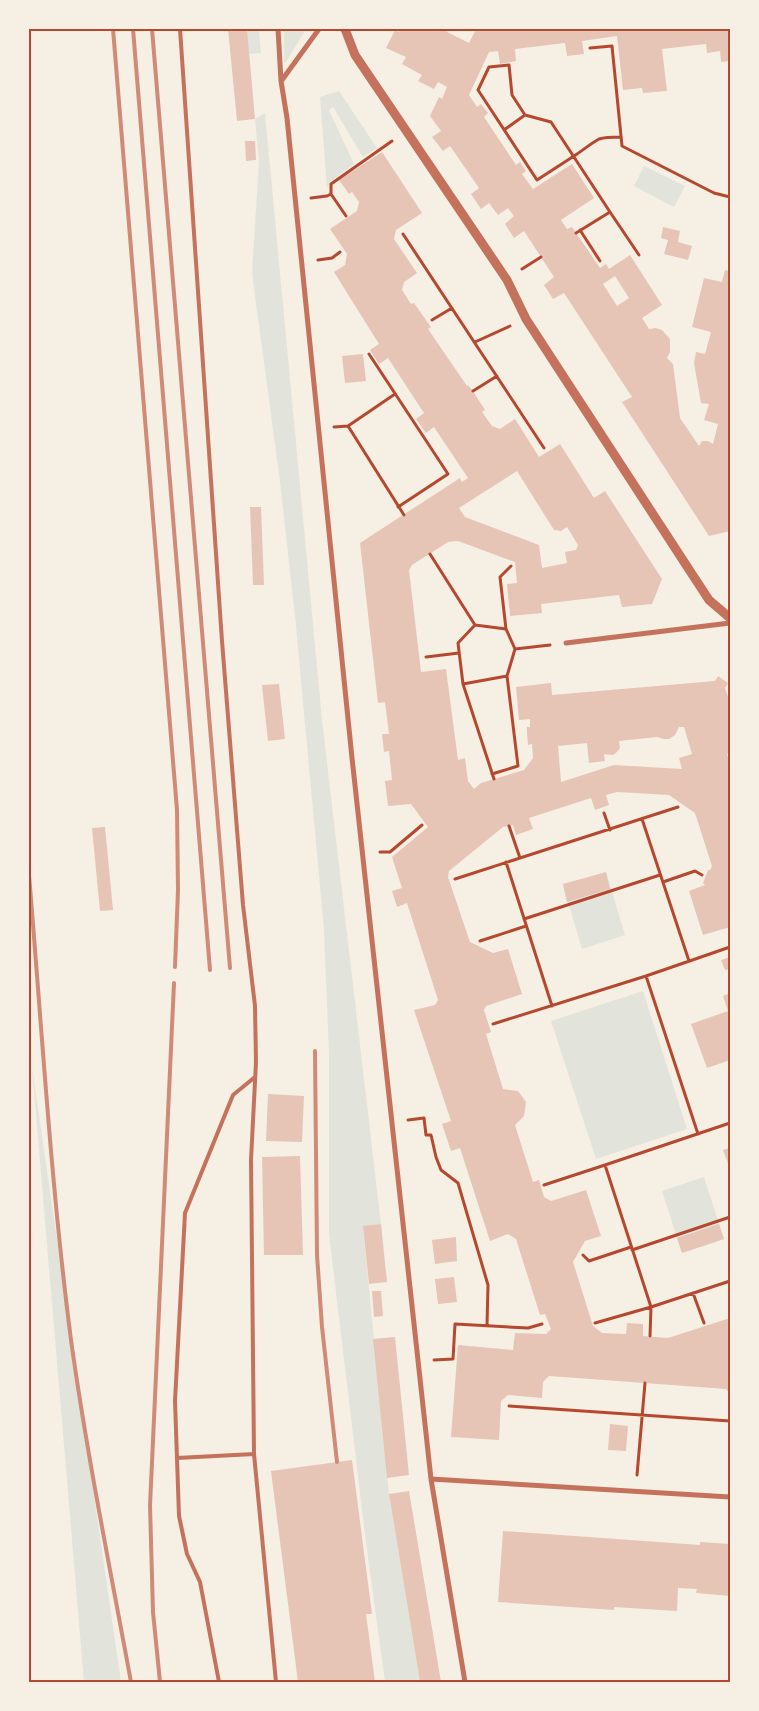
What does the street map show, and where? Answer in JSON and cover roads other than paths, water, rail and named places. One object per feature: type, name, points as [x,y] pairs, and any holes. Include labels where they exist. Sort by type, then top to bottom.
[{"type":"street","points":[[278,29],[281,80],[287,118],[363,854],[431,1479],[465,1682]]},
{"type":"street","points":[[281,80],[319,29]]},
{"type":"street","points":[[345,29],[355,55],[507,280],[526,319],[709,600],[730,618]]},
{"type":"street","points":[[566,643],[730,622]]},
{"type":"street","points":[[431,1479],[730,1497]]},
{"type":"lane","points":[[180,29],[224,660],[243,905],[255,1006],[255,1077],[250,1160],[254,1454],[276,1682]]},
{"type":"lane","points":[[219,1682],[200,1582],[187,1554],[181,1525],[175,1401],[185,1213],[234,1095],[255,1077]]},
{"type":"lane","points":[[178,1458],[254,1454]]},
{"type":"railway","points":[[113,29],[177,810],[178,890],[175,967]]},
{"type":"railway","points":[[133,29],[210,970]]},
{"type":"railway","points":[[152,29],[230,968]]},
{"type":"railway","points":[[29,875],[52,1166],[71,1340],[91,1469],[131,1682]]},
{"type":"railway","points":[[160,1682],[153,1612],[150,1506],[174,983]]},
{"type":"railway","points":[[315,1051],[317,1255],[322,1327],[337,1462]]}]
